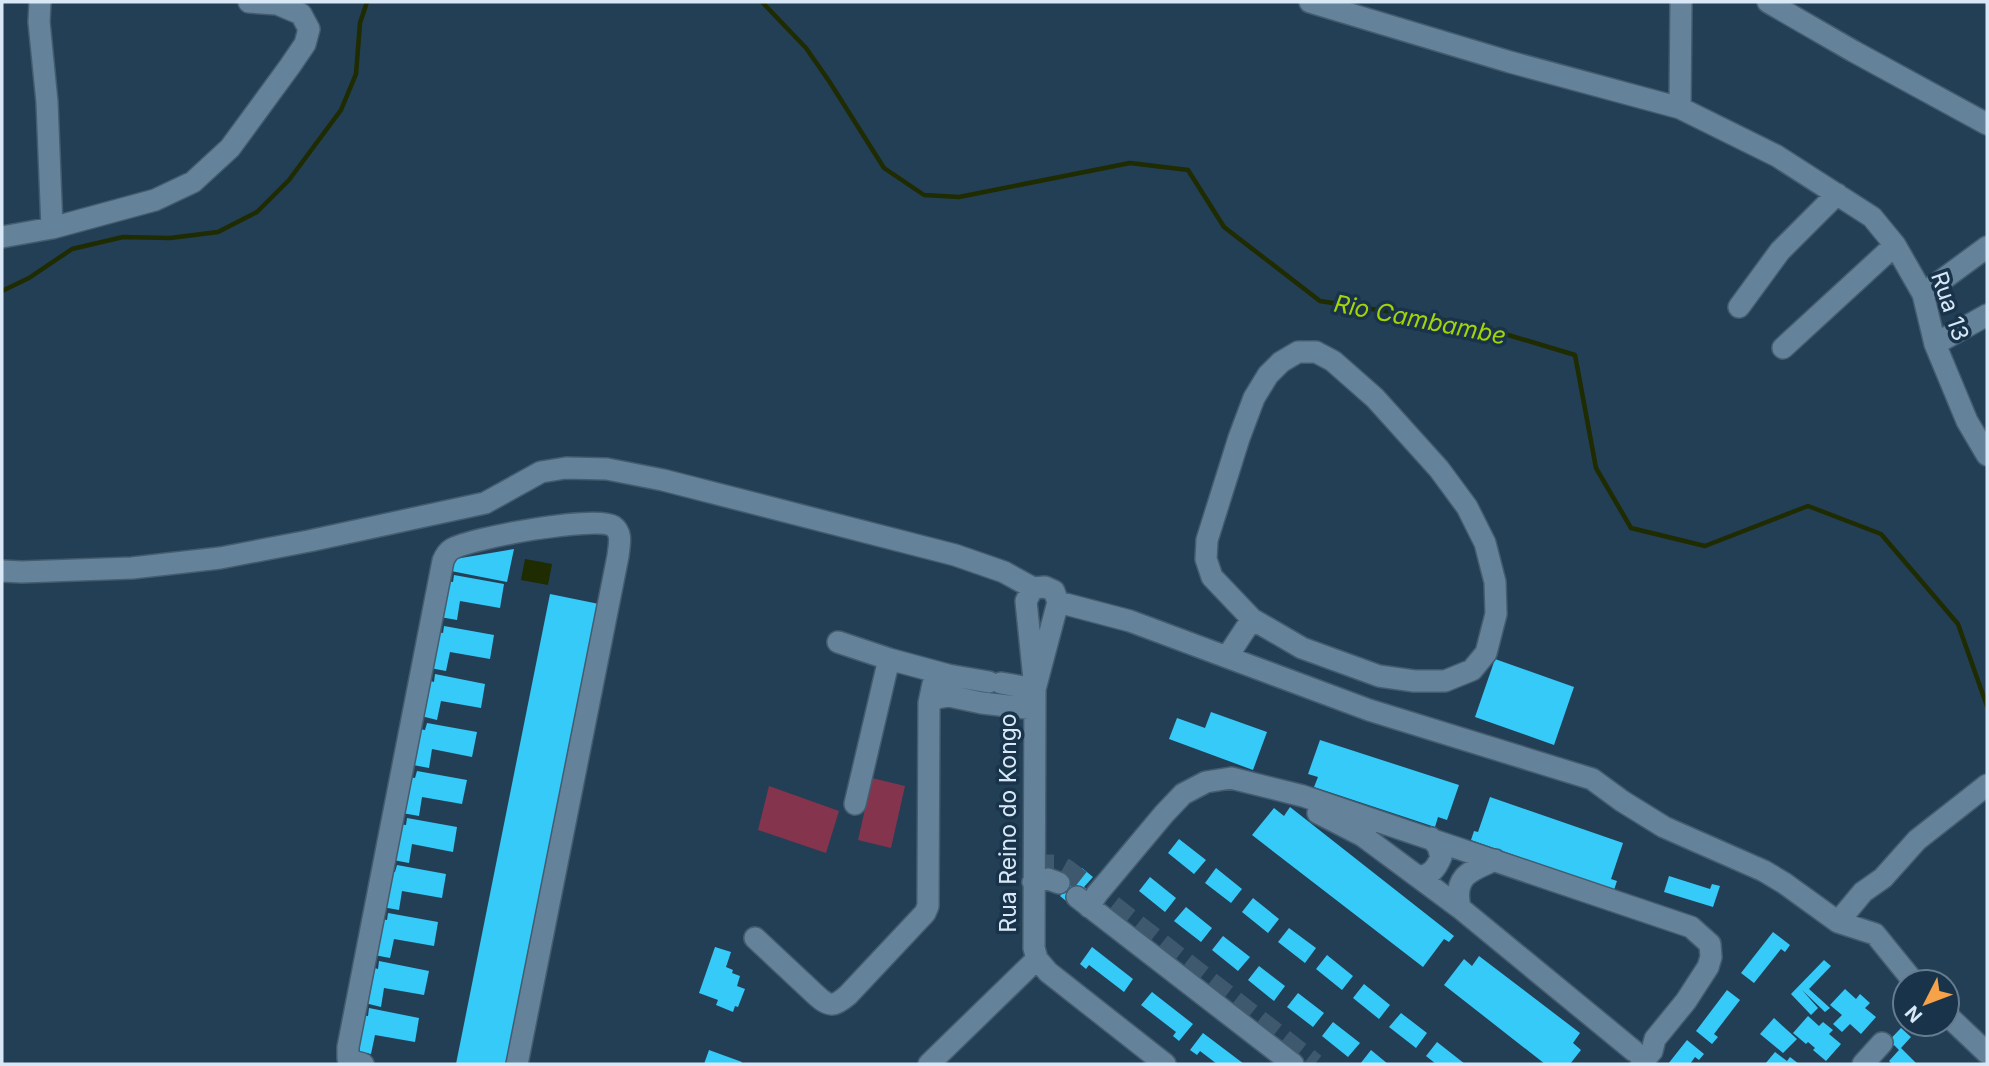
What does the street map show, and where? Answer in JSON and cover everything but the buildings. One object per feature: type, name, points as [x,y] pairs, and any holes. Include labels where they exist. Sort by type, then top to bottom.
[{"type":"street","points":[[40,2],[52,228]]},
{"type":"street","points":[[2,237],[52,228],[155,200],[193,182],[230,148],[305,44],[309,29],[301,14],[277,4],[249,2]]},
{"type":"street","name":"Rua 13","points":[[1310,2],[1510,62],[1680,108],[1777,156],[1872,217],[1895,245],[1923,294],[1934,344],[1967,421],[1987,455]]},
{"type":"street","points":[[1680,108],[1681,2]]},
{"type":"street","points":[[1768,2],[1987,124]]},
{"type":"street","points":[[1739,307],[1780,251],[1837,194]]},
{"type":"street","points":[[1783,348],[1895,245]]},
{"type":"street","points":[[1923,294],[1987,247]]},
{"type":"street","points":[[1934,344],[1987,315]]},
{"type":"street","points":[[1298,352],[1316,352],[1333,361],[1375,398],[1439,469],[1467,507],[1486,543],[1495,582],[1496,614],[1486,653],[1472,670],[1445,681],[1415,681],[1379,676],[1302,648],[1252,620],[1212,577],[1206,559],[1206,540],[1238,438],[1254,398],[1268,375],[1281,362],[1298,352]]},
{"type":"street","points":[[2,571],[132,568],[220,558],[485,503],[541,472],[566,468],[607,469],[677,483],[955,555],[1004,572],[1033,588],[1045,587],[1054,591],[1058,602],[1130,621],[1369,710],[1592,779],[1664,827],[1764,871],[1838,922],[1875,934],[1903,968]]},
{"type":"street","points":[[363,1064],[348,1058],[348,1047],[443,561],[450,550],[457,547],[526,529],[606,523],[616,528],[619,534],[618,556],[517,1064]]},
{"type":"street","name":"Rua Reino do Kongo","points":[[1033,588],[1026,601],[1035,699],[1033,882],[1034,948],[1037,959],[1063,985],[1165,1064]]},
{"type":"street","name":"Rua Reino do Kongo","points":[[1035,699],[1058,602]]},
{"type":"street","points":[[1227,657],[1252,620]]},
{"type":"street","points":[[838,642],[948,675],[991,682],[1035,699]]},
{"type":"street","points":[[855,804],[889,659]]},
{"type":"street","points":[[755,938],[825,1003],[832,1005],[848,995],[925,913],[928,906],[929,703],[933,684],[948,675]]},
{"type":"street","points":[[982,703],[980,698],[991,682]]},
{"type":"street","points":[[929,703],[948,696],[982,703],[1035,699]]},
{"type":"street","points":[[1231,778],[1269,786],[1430,838],[1691,927],[1710,944],[1711,957],[1708,967],[1686,1001],[1655,1039],[1642,1043],[1633,1060],[1460,908],[1363,836],[1302,806],[1230,788],[1206,792],[1189,803],[1106,901],[1088,906],[1182,794],[1206,782],[1231,778]]},
{"type":"street","points":[[1838,922],[1863,892],[1883,878],[1917,841],[1987,785]]},
{"type":"street","points":[[1418,877],[1427,876],[1436,868],[1441,857],[1430,838]]},
{"type":"street","points":[[1460,908],[1458,887],[1464,877],[1495,860]]},
{"type":"street","points":[[1033,882],[1048,879],[1059,883]]},
{"type":"street","points":[[1088,906],[1293,1064]]},
{"type":"street","points":[[929,1064],[1037,959]]},
{"type":"street","points":[[1961,1028],[1987,1053]]},
{"type":"street","points":[[1863,1064],[1882,1043]]},
{"type":"shaded area","points":[[525,559],[552,564],[548,585],[521,580]]},
{"type":"shaded area","points":[[872,778],[905,786],[891,848],[858,840]]},
{"type":"shaded area","points":[[769,786],[839,811],[826,853],[758,830]]},
{"type":"waterway","name":"Rio Cambambe","points":[[2,291],[29,278],[72,249],[123,237],[170,238],[218,232],[257,212],[289,180],[341,110],[356,74],[360,23],[367,2]]},
{"type":"waterway","name":"Rio Cambambe","points":[[762,2],[806,48],[884,168],[924,195],[959,197],[1130,163],[1188,170],[1224,227],[1320,301],[1475,325],[1575,355],[1596,468],[1631,528],[1705,546],[1808,506],[1881,534],[1958,624],[1987,706]]},
{"type":"tunnel","points":[[1033,865],[1058,865],[1067,870],[1315,1064]]}]
